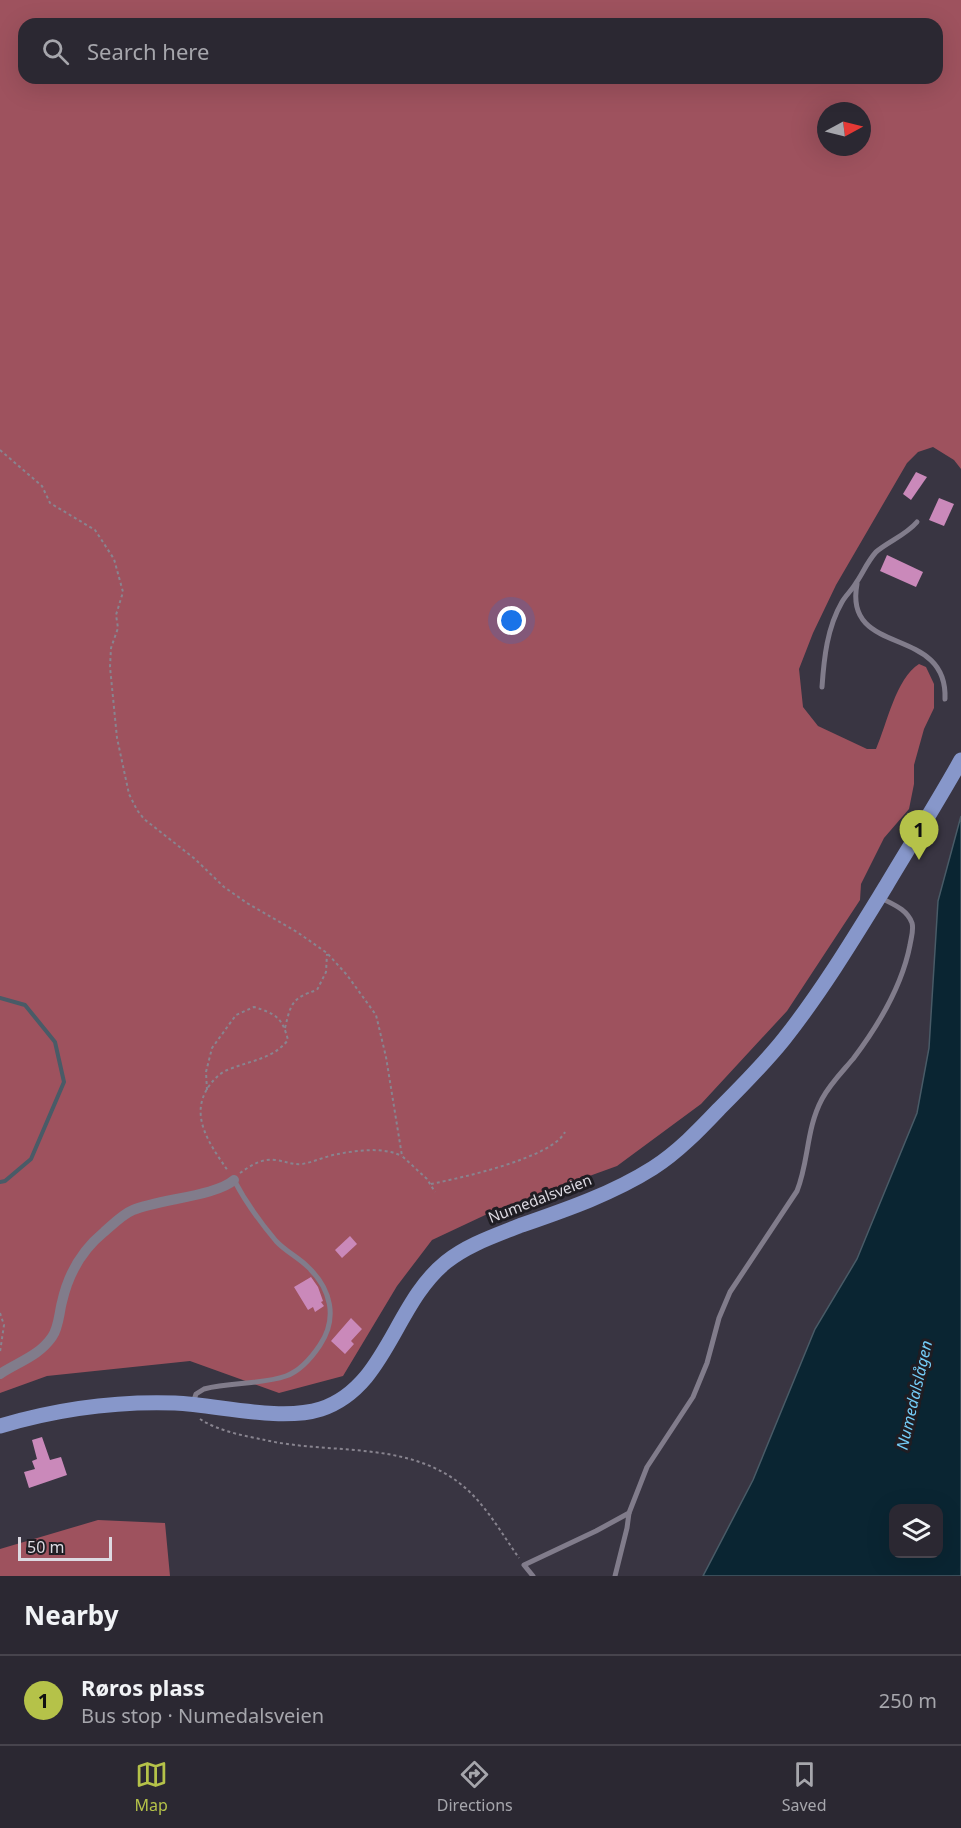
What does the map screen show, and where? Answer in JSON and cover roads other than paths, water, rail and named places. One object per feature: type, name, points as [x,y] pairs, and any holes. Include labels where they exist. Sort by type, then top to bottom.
[{"type":"main road","name":"Numedalsveien","points":[[0,1426],[45,1415],[113,1404],[193,1404],[249,1411],[300,1413],[325,1408],[343,1398],[373,1368],[424,1282],[447,1261],[465,1249],[489,1238],[585,1202],[627,1183],[654,1167],[699,1130],[748,1080],[786,1037],[832,971],[961,760]]},
{"type":"street","points":[[0,1374],[29,1359],[43,1348],[53,1335],[62,1299],[78,1260],[101,1234],[130,1211],[158,1202],[217,1190],[228,1186],[234,1180]]},
{"type":"lane","points":[[822,687],[824,656],[835,615],[843,600],[877,551],[917,522]]},
{"type":"lane","points":[[857,582],[855,604],[862,621],[878,633],[914,647],[927,656],[946,686],[945,699]]},
{"type":"lane","points":[[615,1576],[627,1528],[628,1513],[647,1467],[693,1397],[707,1363],[719,1318],[730,1292],[797,1191],[801,1182],[807,1139],[822,1100],[880,1017],[892,996],[905,964],[912,935],[911,921],[901,909],[879,897]]},
{"type":"lane","points":[[193,1404],[196,1394],[204,1389],[267,1380],[293,1373],[314,1354],[325,1338],[329,1324],[329,1299],[324,1287],[307,1266],[276,1241],[234,1180]]},
{"type":"lane","points":[[533,1576],[524,1565],[628,1513]]},
{"type":"water","name":"Numedalslågen","points":[[961,816],[961,1576],[703,1576],[753,1480],[815,1329],[857,1259],[917,1113],[929,1048],[938,901]]},
{"type":"waterway","points":[[0,998],[25,1005],[55,1042],[64,1082],[31,1159],[5,1181],[0,1182]]},
{"type":"place","name":"Røros plass","points":[[919,860]]}]
